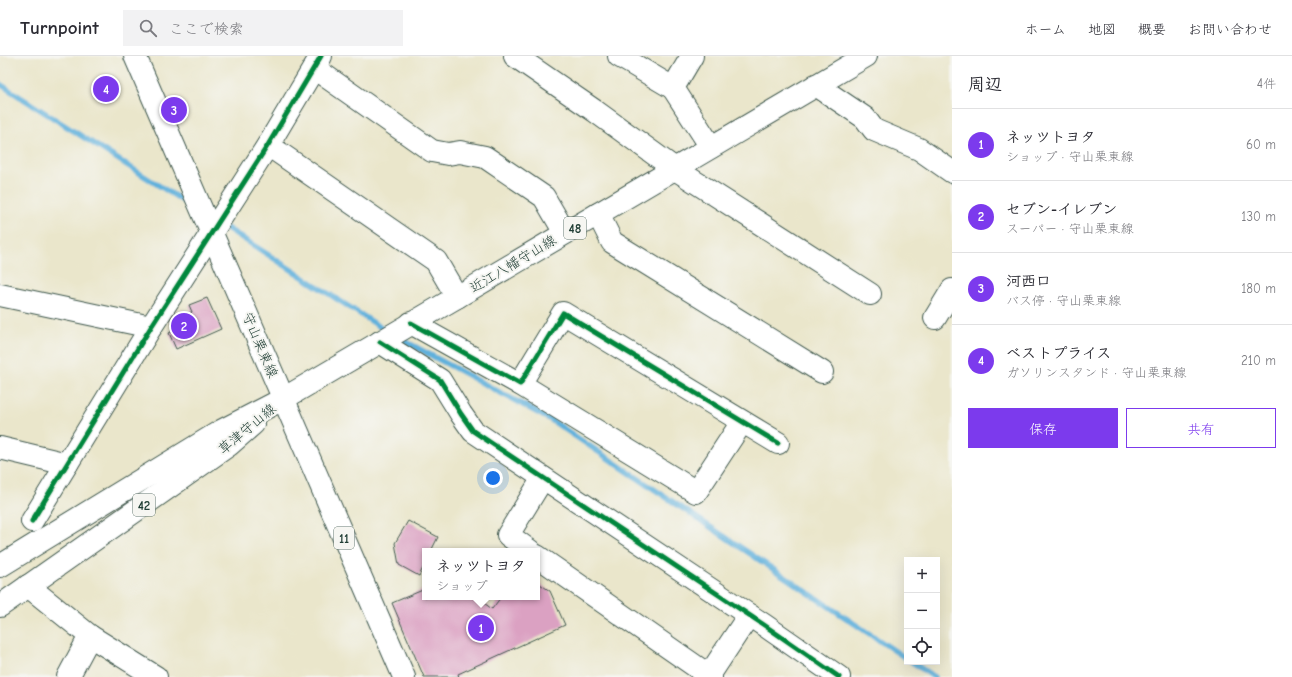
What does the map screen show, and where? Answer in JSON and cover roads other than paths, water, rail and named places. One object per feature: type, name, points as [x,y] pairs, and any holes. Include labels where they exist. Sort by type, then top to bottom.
[{"type":"street","name":"守山栗東線","points":[[135,56],[404,677]]},
{"type":"street","points":[[515,56],[595,111],[675,169],[870,294]]},
{"type":"street","points":[[620,56],[673,88],[711,147]]},
{"type":"street","points":[[673,88],[692,56]]},
{"type":"street","name":"近江八幡守山線","points":[[283,399],[866,56]]},
{"type":"street","points":[[32,521],[211,231],[268,145],[317,62],[432,151],[448,154],[460,152],[485,156],[544,197],[566,233]]},
{"type":"street","points":[[816,85],[865,118],[874,130],[919,149],[952,172]]},
{"type":"street","points":[[268,145],[436,261],[457,297]]},
{"type":"street","points":[[598,214],[612,242],[822,372]]},
{"type":"street","points":[[934,318],[952,291]]},
{"type":"street","points":[[0,295],[151,327]]},
{"type":"street","points":[[520,384],[563,313],[778,444]]},
{"type":"street","points":[[411,323],[520,384],[696,492],[742,422]]},
{"type":"street","points":[[380,342],[440,380],[460,414],[473,431],[749,615],[839,677]]},
{"type":"street","name":"草津守山線","points":[[0,566],[221,431],[283,399]]},
{"type":"street","name":"草津守山線","points":[[0,606],[229,445],[283,399]]},
{"type":"street","points":[[0,448],[66,464]]},
{"type":"street","points":[[526,548],[508,535],[543,478]]},
{"type":"street","points":[[540,558],[709,676],[749,615]]},
{"type":"street","points":[[28,586],[90,636],[156,677]]},
{"type":"street","points":[[68,677],[90,636]]},
{"type":"waterway","points":[[0,84],[194,208]]},
{"type":"waterway","points":[[222,225],[388,332]]},
{"type":"waterway","points":[[399,338],[551,420],[904,657]]},
{"type":"waterway","points":[[916,665],[934,677]]},
{"type":"place","name":"ベストプライス","points":[[106,89]]},
{"type":"place","name":"河西口","points":[[174,110]]},
{"type":"place","name":"セブン-イレブン","points":[[184,326]]},
{"type":"place","name":"ネッツトヨタ","points":[[481,628]]}]
